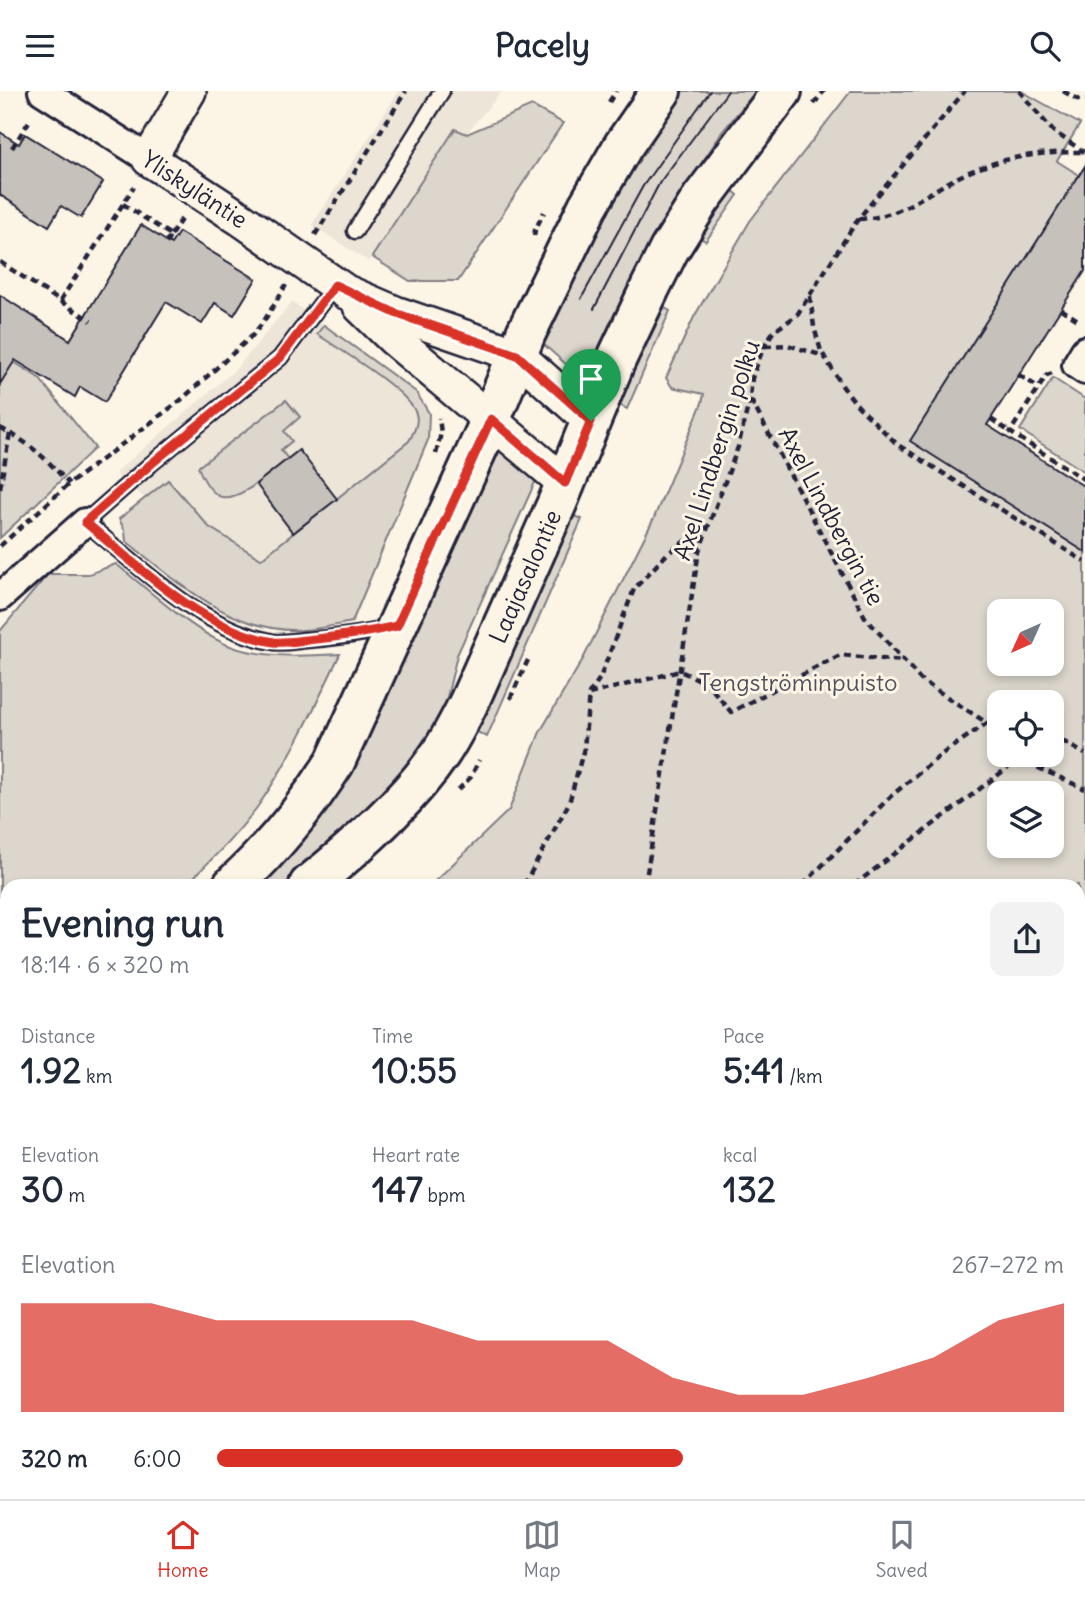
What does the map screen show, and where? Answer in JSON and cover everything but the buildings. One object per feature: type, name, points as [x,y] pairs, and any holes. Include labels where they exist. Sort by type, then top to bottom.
[{"type":"main road","points":[[239,879],[267,853],[335,762],[491,419],[517,355],[588,206],[623,146],[661,91]]},
{"type":"main road","name":"Laajasalontie","points":[[317,879],[393,809],[438,756],[469,702],[620,350],[669,250],[701,199],[797,98]]},
{"type":"street","name":"Yliskyläntie","points":[[41,91],[142,173],[241,219],[340,288],[394,339],[565,483]]},
{"type":"street","points":[[142,173],[189,91]]},
{"type":"street","name":"Yliskyläntie","points":[[340,288],[395,313],[517,355],[591,421]]},
{"type":"street","points":[[0,597],[85,522]]},
{"type":"lane","points":[[355,231],[442,91]]},
{"type":"lane","points":[[340,288],[280,358],[85,522],[162,586],[214,621],[243,635],[277,642],[356,636],[397,626]]},
{"type":"path","points":[[315,236],[406,91]]},
{"type":"path","points":[[797,98],[824,91]]},
{"type":"path","name":"Axel Lindbergin polku","points":[[646,879],[699,551],[738,447],[750,398],[752,377],[764,347],[773,332],[797,315],[858,219],[965,91]]},
{"type":"path","points":[[1019,91],[1053,131],[1084,153]]},
{"type":"path","points":[[1063,91],[1077,99],[1085,99]]},
{"type":"path","points":[[12,148],[30,120]]},
{"type":"path","points":[[858,219],[873,219],[900,211],[965,174],[1001,161],[1041,152],[1084,153]]},
{"type":"path","points":[[60,301],[142,173]]},
{"type":"path","points":[[123,205],[172,235]]},
{"type":"path","points":[[165,245],[183,217]]},
{"type":"path","points":[[0,263],[91,321]]},
{"type":"path","points":[[0,546],[69,484],[181,400],[252,336],[284,288]]},
{"type":"path","points":[[810,295],[814,327],[824,356],[858,406],[898,445],[1085,562]]},
{"type":"path","points":[[1061,309],[1078,320]]},
{"type":"path","points":[[764,347],[788,345],[824,356]]},
{"type":"path","points":[[1010,432],[1046,375],[1082,362]]},
{"type":"path","points":[[426,366],[437,400],[441,433],[435,456]]},
{"type":"path","points":[[1019,375],[1038,387]]},
{"type":"path","name":"Axel Lindbergin tie","points":[[750,398],[865,617],[921,680],[987,723]]},
{"type":"path","points":[[991,419],[1031,449],[1085,480]]},
{"type":"path","points":[[0,428],[47,458],[69,484]]},
{"type":"path","points":[[0,488],[10,433]]},
{"type":"path","points":[[527,879],[569,803],[584,748],[589,694],[600,678],[634,589],[667,554],[709,524]]},
{"type":"path","points":[[589,694],[680,671],[707,683],[731,712],[840,655],[904,661]]},
{"type":"path","points":[[809,879],[891,796],[942,754],[987,723]]},
{"type":"path","points":[[1064,742],[1085,754]]},
{"type":"path","points":[[862,879],[1019,759],[1085,789]]},
{"type":"shaded area","points":[[399,91],[502,91],[466,134],[455,129],[369,262],[312,225]]},
{"type":"shaded area","points":[[292,302],[416,392],[421,435],[330,625],[134,490],[115,473],[235,370]]},
{"type":"green space","points":[[682,91],[756,91],[722,132],[691,180],[589,385],[541,342],[593,232],[644,145]]},
{"type":"green space","name":"Tengströminpuisto","points":[[851,91],[1021,91],[1080,124],[1057,161],[1079,175],[911,441],[1085,552],[1085,879],[437,879],[509,810],[540,732],[583,659],[654,518],[704,394],[672,387],[666,378],[694,317],[750,221]]},
{"type":"green space","points":[[532,106],[563,123],[458,281],[410,281],[372,257],[455,129],[467,134]]},
{"type":"green space","points":[[732,190],[738,195],[706,241],[699,238],[703,223],[711,211]]},
{"type":"green space","points":[[663,307],[670,311],[627,409],[615,403],[652,320]]},
{"type":"green space","points":[[324,325],[416,392],[429,413],[428,440],[352,622],[304,630],[278,629],[254,624],[230,614],[186,588],[126,541],[119,519],[168,480],[209,527],[261,559],[409,441],[417,419],[409,402],[385,381],[317,334]]},
{"type":"green space","points":[[0,353],[39,378],[95,448],[0,538]]},
{"type":"green space","points":[[1053,378],[1085,399],[1085,472],[1020,430]]},
{"type":"green space","points":[[286,400],[300,417],[284,431],[292,441],[281,450],[288,459],[243,492],[233,496],[217,495],[203,479],[198,467]]},
{"type":"green space","points":[[498,448],[536,480],[457,655],[444,710],[435,731],[400,781],[321,859],[296,879],[259,879]]},
{"type":"green space","points":[[570,514],[582,519],[487,737],[473,730]]},
{"type":"green space","points":[[116,564],[191,624],[239,649],[276,655],[340,654],[281,771],[258,806],[224,847],[192,879],[0,879],[0,631],[48,574],[89,574]]},
{"type":"tram line","points":[[581,299],[643,186],[710,91]]},
{"type":"tram line","points":[[594,309],[660,182],[728,91]]},
{"type":"route","points":[[335,285],[395,313],[517,355],[591,421],[565,483],[491,419],[397,626],[356,636],[277,642],[243,635],[214,621],[162,586],[85,522],[280,358],[335,285]]}]
